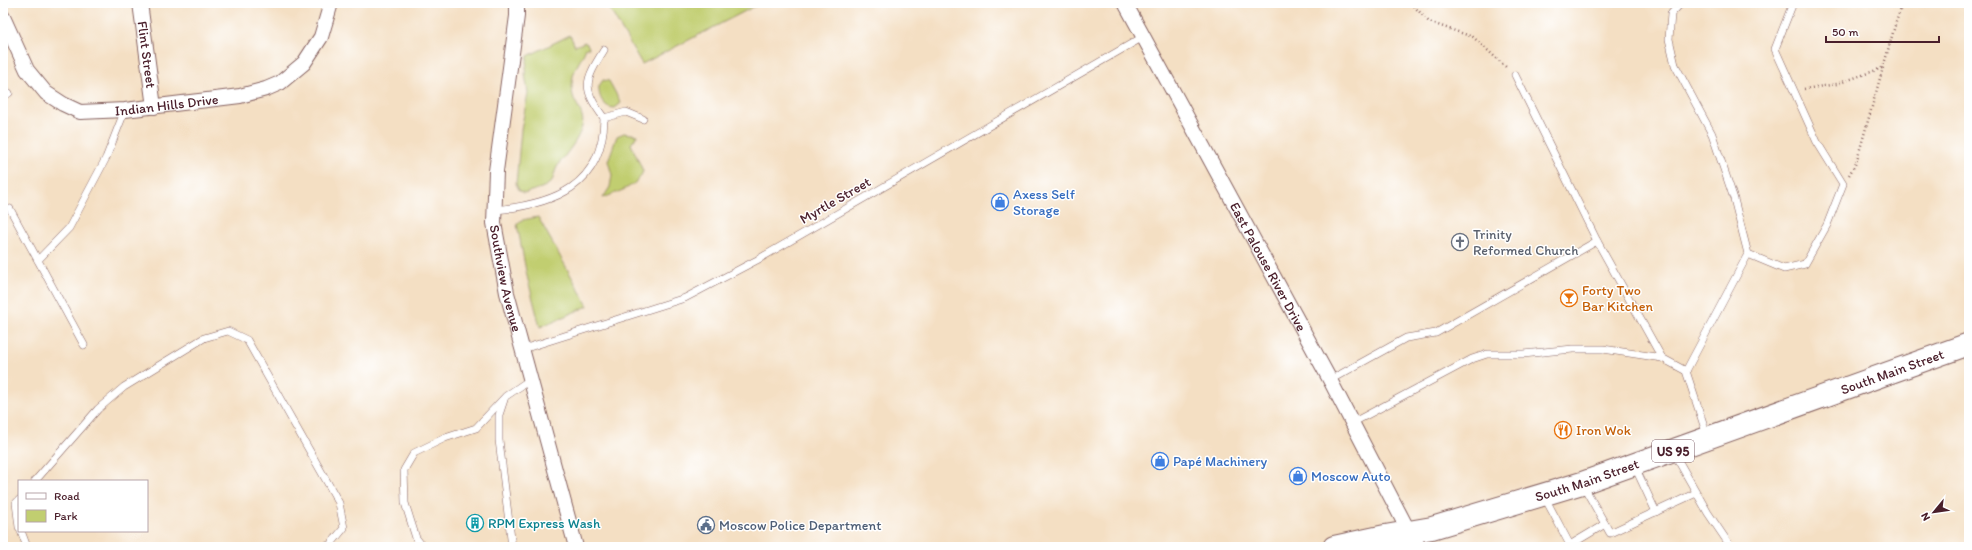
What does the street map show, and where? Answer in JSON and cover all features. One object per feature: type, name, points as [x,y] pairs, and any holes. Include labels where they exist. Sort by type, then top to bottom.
[{"type":"highway","name":"South Main Street","points":[[1334,547],[1412,539],[1432,528],[1582,483],[1709,439],[1969,344]]},
{"type":"street","name":"Flint Street","points":[[140,3],[154,107]]},
{"type":"street","name":"Indian Hills Drive","points":[[3,17],[28,70],[46,93],[63,104],[80,112],[125,110],[240,96],[266,89],[280,83],[304,63],[321,37],[331,3]]},
{"type":"street","name":"Southview Avenue","points":[[516,3],[517,16],[496,171],[494,224],[508,293],[576,547]]},
{"type":"street","name":"East Palouse River Drive","points":[[1125,3],[1330,380],[1412,539]]},
{"type":"lane","points":[[1681,3],[1671,14],[1669,39],[1675,65],[1712,134],[1734,199],[1748,254],[1686,371]]},
{"type":"lane","points":[[1748,254],[1784,269],[1805,264],[1827,225],[1843,184],[1817,142],[1775,49],[1793,3]]},
{"type":"lane","name":"Myrtle Street","points":[[523,350],[685,298],[757,260],[1143,37]]},
{"type":"lane","points":[[495,210],[520,207],[551,199],[568,191],[584,177],[594,160],[604,135],[604,118],[591,100],[587,81],[604,50]]},
{"type":"lane","points":[[1515,75],[1597,241],[1662,358]]},
{"type":"lane","points":[[38,260],[69,228],[106,158],[125,110]]},
{"type":"lane","points":[[604,118],[626,112],[643,119]]},
{"type":"lane","points":[[10,209],[84,345]]},
{"type":"lane","points":[[1330,380],[1406,338],[1436,333],[1597,241]]},
{"type":"lane","points":[[36,480],[98,409],[124,387],[204,338],[228,331],[247,340],[339,503],[344,528],[330,545],[322,547]]},
{"type":"lane","points":[[1352,423],[1472,359],[1487,354],[1523,354],[1573,349],[1596,349],[1662,358],[1686,371],[1709,439]]},
{"type":"lane","points":[[423,547],[416,538],[405,503],[404,470],[414,453],[445,438],[476,428],[506,396],[531,379]]},
{"type":"lane","points":[[506,396],[499,414],[499,440],[512,547]]},
{"type":"lane","points":[[1672,451],[1708,513],[1731,547]]},
{"type":"lane","points":[[1634,464],[1656,512]]},
{"type":"lane","points":[[1582,483],[1610,533],[1696,493]]},
{"type":"lane","points":[[1543,494],[1571,546],[1605,524]]},
{"type":"lane","points":[[18,501],[16,503],[18,520]]},
{"type":"lane","points":[[20,532],[27,547]]},
{"type":"path","points":[[1412,3],[1429,22],[1473,37],[1515,75]]},
{"type":"path","points":[[1843,184],[1856,163],[1882,68],[1896,22],[1904,3]]},
{"type":"path","points":[[1794,90],[1837,84],[1882,68]]},
{"type":"green space","points":[[606,3],[761,3],[642,64]]},
{"type":"green space","points":[[570,35],[575,46],[585,42],[589,48],[586,48],[572,79],[574,99],[582,116],[583,122],[581,129],[574,143],[557,167],[551,182],[541,188],[524,193],[519,190],[516,184],[521,130],[528,93],[525,74],[528,56]]},
{"type":"green space","points":[[603,80],[609,81],[621,103],[615,108],[604,104],[600,97],[599,86]]},
{"type":"green space","points":[[624,133],[638,135],[631,144],[643,171],[637,181],[632,185],[603,198],[610,187],[612,175],[608,161],[617,136]]},
{"type":"green space","points":[[538,217],[588,306],[540,327],[527,276],[517,224],[522,220]]},
{"type":"place","name":"Axess Self Storage","points":[[1000,202]]},
{"type":"place","name":"Trinity Reformed Church","points":[[1460,242]]},
{"type":"place","name":"Forty Two Bar Kitchen","points":[[1569,298]]},
{"type":"place","name":"Iron Wok","points":[[1563,430]]},
{"type":"place","name":"Papé Machinery","points":[[1160,461]]},
{"type":"place","name":"Moscow Auto","points":[[1298,476]]},
{"type":"place","name":"RPM Express Wash","points":[[475,523]]},
{"type":"place","name":"Moscow Police Department","points":[[706,525]]}]
